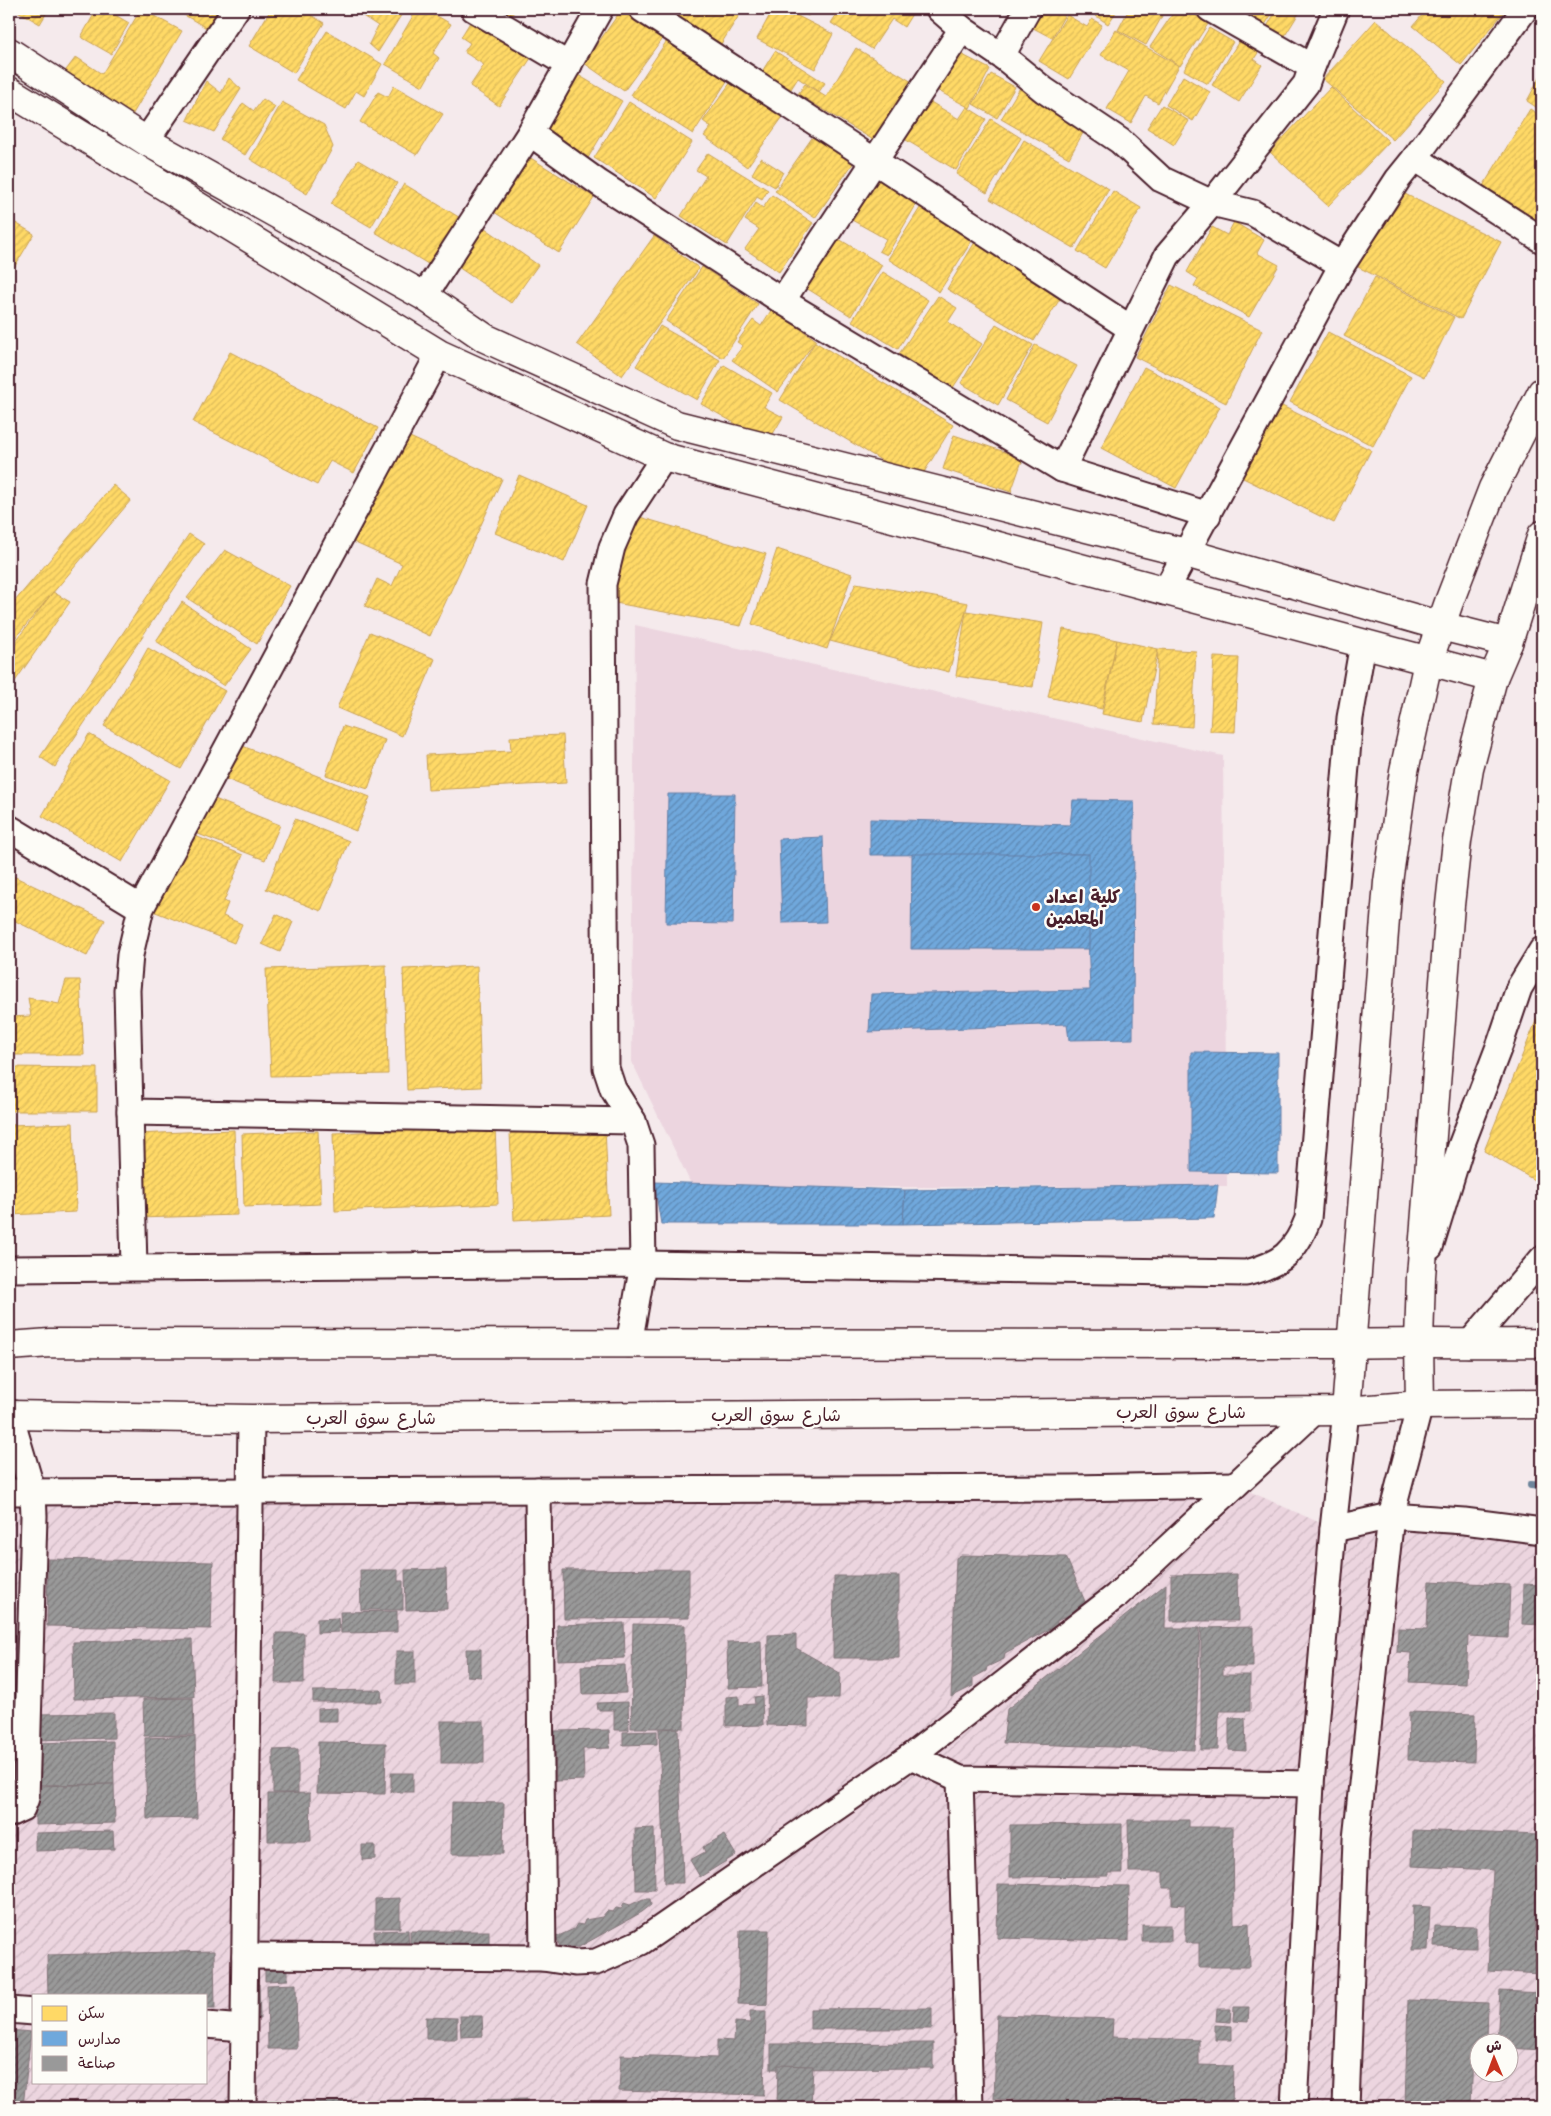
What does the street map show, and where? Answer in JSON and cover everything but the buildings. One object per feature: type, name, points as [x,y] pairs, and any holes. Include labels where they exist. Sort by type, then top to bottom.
[{"type":"street","points":[[146,141],[236,9]]},
{"type":"street","points":[[474,9],[569,65]]},
{"type":"street","points":[[424,296],[530,133],[600,9]]},
{"type":"street","points":[[642,9],[1130,328]]},
{"type":"street","points":[[939,9],[962,29],[1006,59],[1044,90],[1120,141],[1161,179],[1212,204],[1253,213],[1342,265]]},
{"type":"street","points":[[1006,59],[1006,48],[1028,9]]},
{"type":"street","points":[[1210,9],[1312,67]]},
{"type":"street","points":[[1062,468],[1167,256],[1212,204],[1306,84],[1336,9]]},
{"type":"street","points":[[1165,592],[1342,265],[1398,179],[1525,9]]},
{"type":"street","points":[[782,301],[962,29]]},
{"type":"street","points":[[9,52],[146,141],[424,296],[485,338],[677,425],[1186,553],[1441,626],[1508,643]]},
{"type":"street","points":[[9,91],[438,354],[664,457],[1493,678]]},
{"type":"street","points":[[530,133],[599,183],[782,301],[1062,468],[1208,515]]},
{"type":"street","points":[[1415,158],[1542,240]]},
{"type":"street","points":[[134,1267],[128,969],[141,908],[438,354]]},
{"type":"street","points":[[518,390],[533,360]]},
{"type":"street","points":[[1294,2107],[1312,1784],[1346,1411],[1388,882],[1404,771],[1428,662],[1441,626],[1493,488],[1542,392]]},
{"type":"street","points":[[629,1344],[643,1264],[641,1144],[633,1121],[613,1090],[606,1068],[603,584],[612,547],[626,515],[664,457]]},
{"type":"street","points":[[1346,2107],[1356,1839],[1391,1516],[1420,1405],[1418,1342],[1421,1276],[1450,906],[1457,841],[1469,769],[1493,678],[1508,643],[1542,535]]},
{"type":"street","points":[[9,1269],[643,1264],[1246,1273],[1267,1268],[1286,1256],[1300,1239],[1308,1219],[1350,718],[1364,643]]},
{"type":"street","points":[[9,828],[141,908]]},
{"type":"street","points":[[1421,1276],[1461,1146],[1519,988],[1542,950]]},
{"type":"street","points":[[130,1112],[633,1121]]},
{"type":"street","points":[[1468,1344],[1542,1259]]},
{"type":"street","points":[[9,1346],[50,1343],[1542,1343]]},
{"type":"street","name":"شارع سوق العرب","points":[[9,1414],[251,1419],[1346,1411],[1420,1405],[1542,1404]]},
{"type":"street","points":[[245,1956],[543,1958],[575,1963],[596,1962],[641,1942],[911,1756],[1116,1596],[1315,1411]]},
{"type":"street","points":[[9,1414],[21,1492],[34,1516],[26,1798],[22,1808],[9,1814]]},
{"type":"street","points":[[243,2107],[251,1419]]},
{"type":"street","points":[[21,1492],[1072,1488],[1235,1485]]},
{"type":"street","points":[[538,1490],[543,1958]]},
{"type":"street","points":[[1334,1529],[1391,1516],[1464,1521],[1542,1531]]},
{"type":"street","points":[[911,1756],[960,1779],[1312,1784]]},
{"type":"street","points":[[960,1779],[970,2107]]},
{"type":"street","points":[[9,2010],[32,2012]]},
{"type":"street","points":[[208,2025],[243,2028]]},
{"type":"shaded area","points":[[635,625],[1223,756],[1227,1186],[693,1188],[632,1062]]},
{"type":"shaded area","points":[[1235,1485],[1334,1529],[1542,1528],[1542,2107],[9,2107],[9,1492]]},
{"type":"waterway","points":[[1531,1485],[1542,1486]]},
{"type":"place","name":"كلية اعداد المعلمين","points":[[1036,907]]}]
